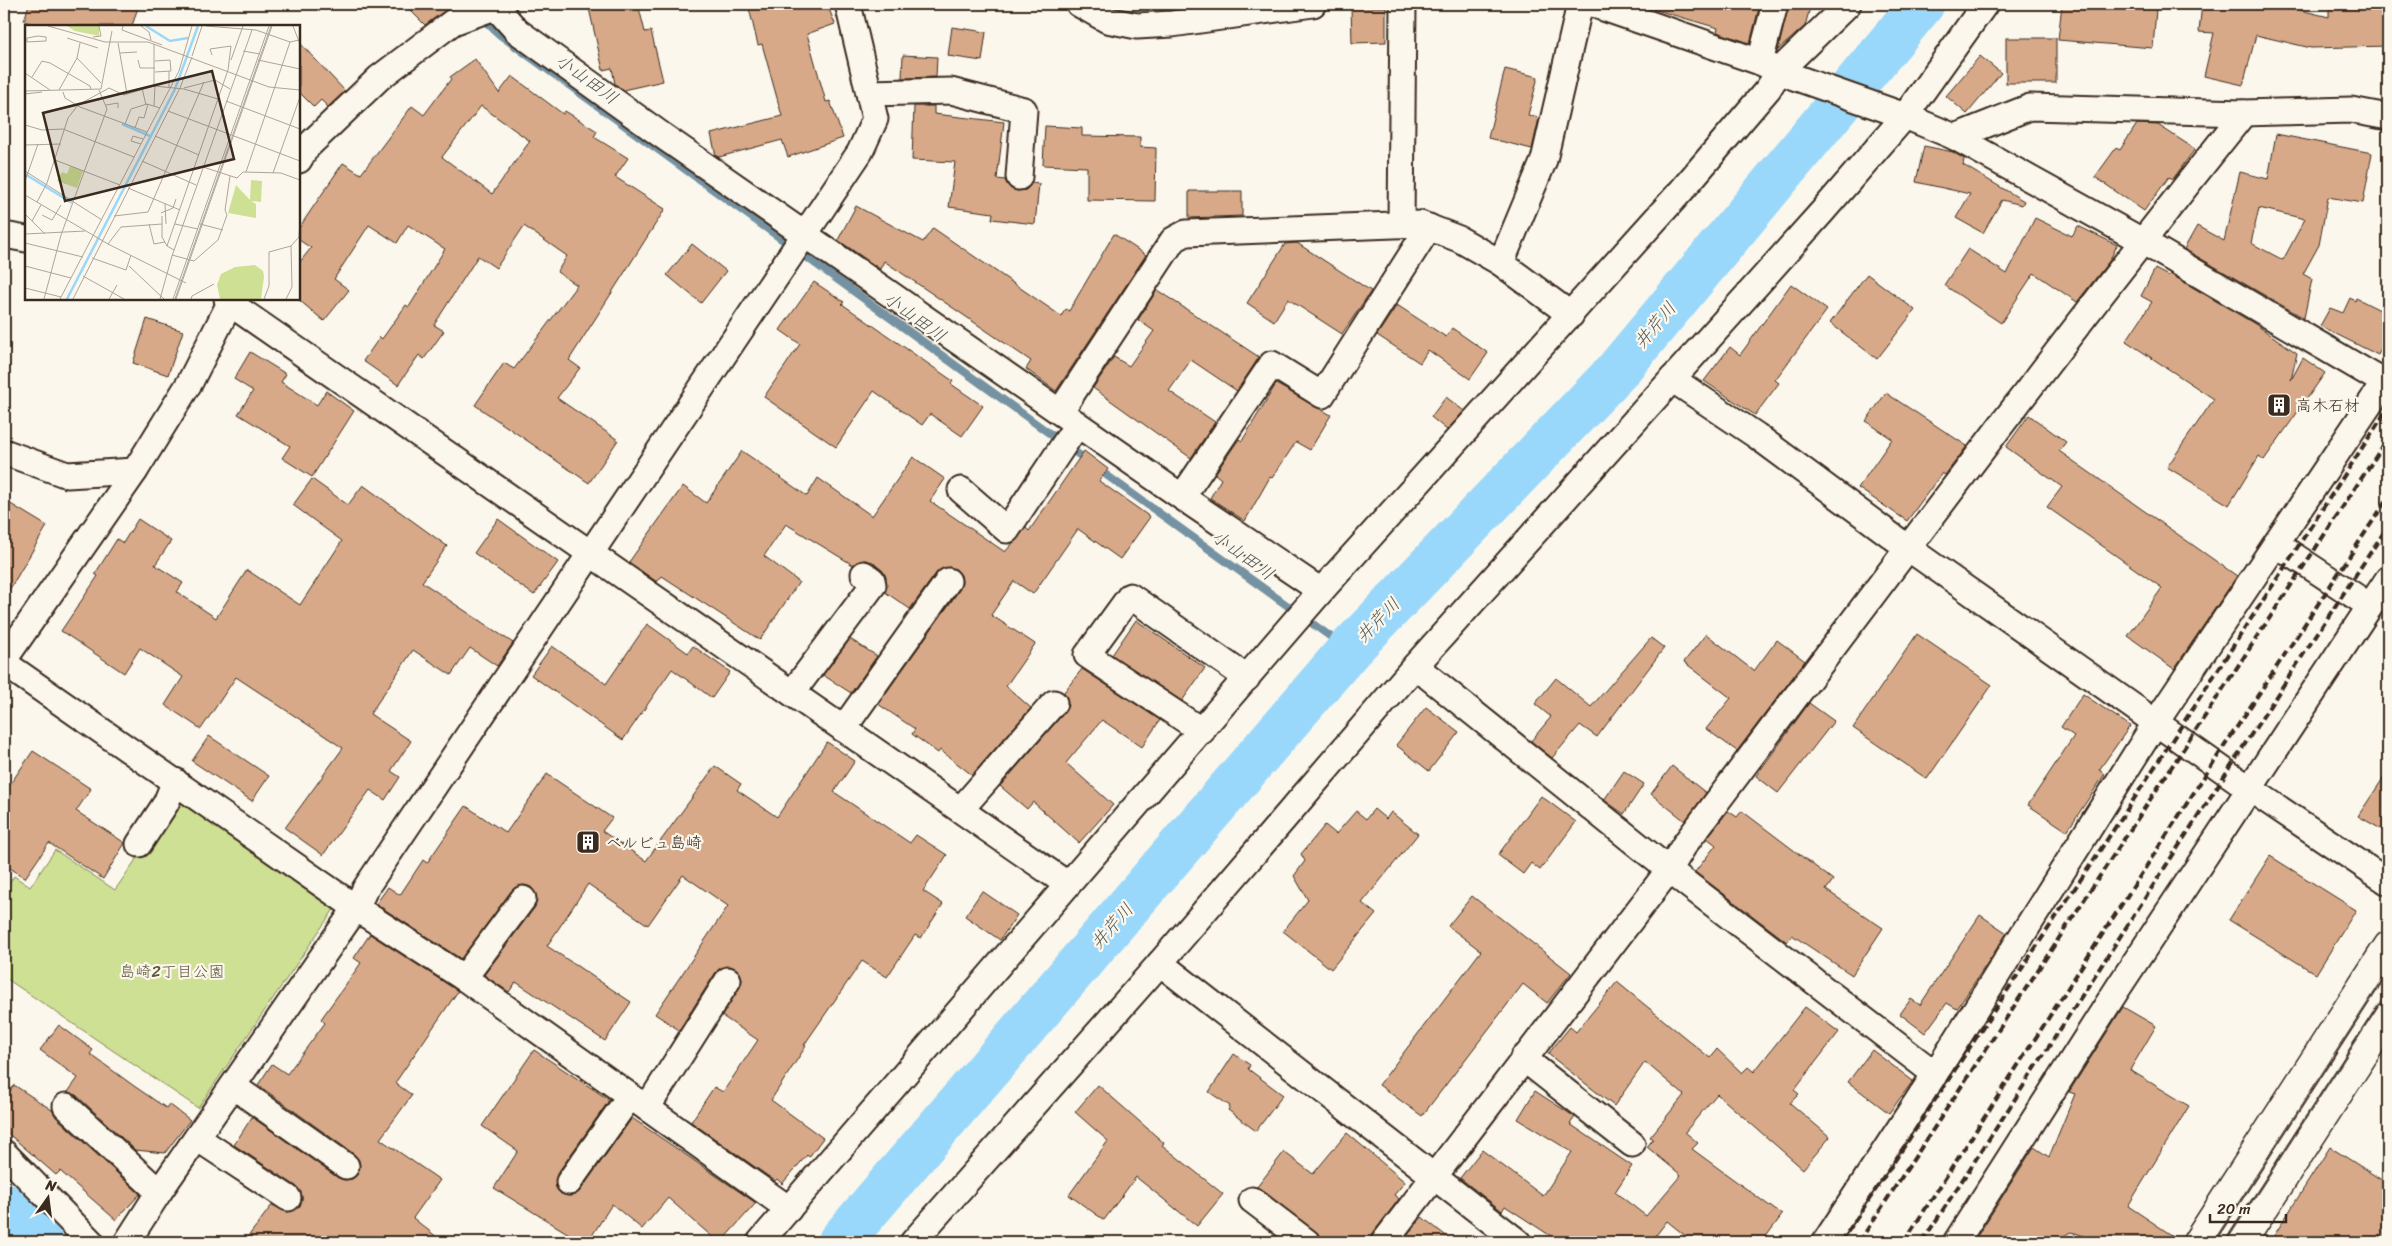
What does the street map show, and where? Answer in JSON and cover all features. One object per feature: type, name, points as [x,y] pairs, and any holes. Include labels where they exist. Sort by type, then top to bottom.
[{"type":"street","points":[[300,158],[306,148],[379,78],[453,22],[497,4],[517,31],[1182,497],[1321,591]]},
{"type":"street","points":[[127,1242],[159,1192],[356,908],[365,889],[860,152],[875,119],[848,4]]},
{"type":"street","points":[[1079,4],[1107,20],[1137,26],[1178,14],[1313,4]]},
{"type":"street","points":[[1402,224],[1403,4]]},
{"type":"street","points":[[1501,263],[1544,160],[1580,4]]},
{"type":"street","points":[[1592,4],[1651,14],[1778,70],[1897,113],[1955,137],[2142,240],[2386,380],[2156,722],[1935,1074],[1825,1242]]},
{"type":"street","points":[[1775,4],[1778,70]]},
{"type":"street","points":[[760,1242],[1321,591],[1571,315],[1725,140],[1768,89],[1778,70],[1848,4]]},
{"type":"street","points":[[913,1242],[1160,963],[1416,666],[1672,379],[1897,113],[1986,4]]},
{"type":"street","points":[[869,93],[951,91],[1024,110],[1019,177]]},
{"type":"street","points":[[1955,137],[2030,107],[2244,112],[2351,110],[2388,117]]},
{"type":"street","points":[[1384,1242],[1435,1178],[1523,1058],[1669,870],[1685,844],[2142,240],[2244,112]]},
{"type":"street","points":[[961,490],[1007,530],[1069,418],[1173,240],[1186,233],[1420,224],[1459,239],[1501,263],[1571,315]]},
{"type":"street","points":[[1182,497],[1272,364],[1322,395],[1429,227]]},
{"type":"street","points":[[4,235],[25,239]]},
{"type":"street","points":[[789,1209],[464,978],[356,908],[4,661],[135,471],[190,382],[230,300],[589,554],[1068,884]]},
{"type":"street","points":[[1672,379],[1757,436],[1908,548],[2250,789],[2388,882]]},
{"type":"street","points":[[4,452],[67,474],[135,471]]},
{"type":"street","points":[[2276,544],[2370,606]]},
{"type":"street","points":[[792,693],[872,585],[872,580],[864,574]]},
{"type":"street","points":[[1956,1242],[2118,988],[2388,579]]},
{"type":"street","points":[[843,729],[948,580]]},
{"type":"street","points":[[1202,731],[1086,655],[1130,596],[1247,678]]},
{"type":"street","points":[[1416,666],[1669,870],[1935,1074]]},
{"type":"street","points":[[960,809],[1054,703]]},
{"type":"street","points":[[139,844],[166,803],[176,781]]},
{"type":"street","points":[[464,978],[523,898]]},
{"type":"street","points":[[2197,1242],[2388,946]]},
{"type":"street","points":[[1160,963],[1518,1242]]},
{"type":"street","points":[[569,1182],[638,1102],[728,980]]},
{"type":"street","points":[[2242,1242],[2388,1016]]},
{"type":"street","points":[[1523,1058],[1632,1144]]},
{"type":"street","points":[[232,1086],[346,1166]]},
{"type":"street","points":[[66,1106],[159,1192]]},
{"type":"street","points":[[197,1138],[288,1198]]},
{"type":"street","points":[[4,1154],[91,1242]]},
{"type":"street","points":[[1252,1200],[1306,1242]]},
{"type":"green space","name":"島崎2丁目公園","points":[[181,794],[339,902],[198,1108],[4,977],[4,891],[14,876],[30,887],[55,850],[115,890]]},
{"type":"building","points":[[29,4],[139,4],[132,25],[36,25],[24,21]]},
{"type":"building","points":[[404,4],[454,4],[425,25]]},
{"type":"building","points":[[588,4],[638,4],[645,32],[651,31],[663,81],[623,90],[615,84],[612,68],[603,70]]},
{"type":"building","points":[[748,4],[827,4],[835,24],[807,34],[826,102],[830,101],[843,138],[788,157],[782,140],[719,157],[716,156],[711,134],[782,116],[762,44],[758,45]]},
{"type":"building","points":[[1654,4],[1760,4],[1750,43],[1717,32],[1718,28],[1653,9]]},
{"type":"building","points":[[1789,4],[1811,4],[1805,26],[1778,50]]},
{"type":"building","points":[[2062,4],[2107,4],[2156,9],[2153,48],[2058,40]]},
{"type":"building","points":[[2202,4],[2275,4],[2329,17],[2329,4],[2388,4],[2388,46],[2311,48],[2256,35],[2243,85],[2204,76],[2214,33],[2199,32]]},
{"type":"building","points":[[1351,7],[1386,7],[1386,42],[1352,43]]},
{"type":"building","points":[[952,27],[986,32],[982,61],[948,56]]},
{"type":"building","points":[[2006,38],[2056,38],[2056,83],[2006,83]]},
{"type":"building","points":[[300,43],[345,91],[328,107],[321,100],[314,107],[300,93]]},
{"type":"building","points":[[903,55],[937,57],[936,77],[902,78]]},
{"type":"building","points":[[1980,56],[2001,73],[1967,114],[1946,96]]},
{"type":"building","points":[[475,59],[499,93],[512,76],[563,114],[565,111],[597,131],[594,137],[628,158],[615,177],[665,209],[569,360],[580,368],[557,398],[618,440],[589,483],[475,405],[504,363],[514,369],[577,285],[557,272],[567,256],[524,226],[496,268],[478,256],[434,325],[444,331],[424,359],[419,355],[398,385],[363,361],[380,337],[382,339],[406,305],[409,307],[445,249],[408,225],[397,243],[369,225],[334,279],[349,290],[324,321],[299,300],[300,262],[311,248],[300,241],[300,227],[343,163],[361,174],[412,106],[424,115],[451,79],[450,77]],"holes":[[[481,106],[530,141],[492,194],[442,157]]]},
{"type":"building","points":[[1505,69],[1538,77],[1528,115],[1539,118],[1532,149],[1488,138]]},
{"type":"building","points":[[914,106],[934,106],[934,114],[1004,122],[997,179],[1005,180],[1011,189],[1017,191],[1026,190],[1032,183],[1039,184],[1035,224],[992,219],[993,213],[949,207],[955,162],[912,160]]},
{"type":"building","points":[[2137,124],[2158,125],[2195,149],[2173,179],[2169,177],[2144,211],[2095,177],[2116,148],[2120,150]]},
{"type":"building","points":[[1045,126],[1082,128],[1082,136],[1140,137],[1140,147],[1156,148],[1155,201],[1087,200],[1087,167],[1043,165]]},
{"type":"building","points":[[2276,134],[2372,153],[2363,203],[2328,197],[2319,245],[2303,274],[2312,279],[2304,318],[2184,249],[2197,226],[2224,241],[2240,172],[2268,179]],"holes":[[[2259,208],[2305,219],[2283,260],[2251,243]]]},
{"type":"building","points":[[1924,146],[1953,152],[1964,159],[1963,165],[2024,201],[2022,205],[2002,200],[1983,233],[1956,218],[1970,194],[1916,182]]},
{"type":"building","points":[[1189,191],[1242,191],[1242,216],[1189,218]]},
{"type":"building","points":[[856,206],[923,242],[933,228],[1061,316],[1066,309],[1069,311],[1114,234],[1146,255],[1056,391],[1026,369],[1031,361],[884,261],[880,269],[838,240]]},
{"type":"building","points":[[2035,218],[2072,236],[2078,226],[2117,245],[2110,260],[2077,302],[2034,273],[2001,323],[1944,285],[1968,249],[2007,274]]},
{"type":"building","points":[[1297,243],[1371,291],[1342,334],[1288,299],[1274,321],[1247,303],[1285,244]]},
{"type":"building","points":[[692,244],[726,271],[701,303],[667,275]]},
{"type":"building","points":[[2155,269],[2168,276],[2170,274],[2255,324],[2297,353],[2291,380],[2303,358],[2325,373],[2264,460],[2259,456],[2229,505],[2167,467],[2214,399],[2126,341],[2152,302],[2141,296]]},
{"type":"building","points":[[1867,274],[1915,310],[1877,359],[1830,323]]},
{"type":"building","points":[[814,282],[844,302],[842,304],[953,381],[951,384],[983,406],[962,436],[930,414],[922,425],[874,391],[836,447],[764,397],[800,344],[780,330]]},
{"type":"building","points":[[1791,284],[1827,310],[1775,380],[1779,383],[1755,415],[1704,381],[1730,347],[1740,355]]},
{"type":"building","points":[[1157,290],[1259,357],[1237,391],[1191,360],[1169,391],[1215,422],[1191,458],[1093,388],[1114,357],[1129,366],[1154,331],[1138,320]]},
{"type":"building","points":[[2350,298],[2355,301],[2356,298],[2388,314],[2388,335],[2378,355],[2320,326],[2330,308],[2343,313]]},
{"type":"building","points":[[1397,305],[1446,337],[1452,328],[1488,353],[1470,379],[1428,350],[1420,363],[1377,335]]},
{"type":"building","points":[[147,319],[183,331],[168,375],[133,363]]},
{"type":"building","points":[[250,352],[286,374],[281,382],[317,405],[326,391],[354,411],[312,477],[282,458],[290,446],[238,414],[253,391],[234,379]]},
{"type":"building","points":[[1276,384],[1331,415],[1310,450],[1296,442],[1272,478],[1270,477],[1245,521],[1210,498],[1221,479],[1215,474],[1239,439],[1242,441]]},
{"type":"building","points":[[1886,393],[1967,446],[1945,475],[1942,473],[1907,521],[1858,488],[1892,439],[1866,421]]},
{"type":"building","points":[[1446,397],[1464,411],[1447,430],[1431,417]]},
{"type":"building","points":[[2029,415],[2066,442],[2059,451],[2237,576],[2174,669],[2128,636],[2162,588],[2047,507],[2062,487],[2006,447]]},
{"type":"building","points":[[742,451],[807,496],[818,478],[872,516],[913,457],[945,479],[930,501],[1005,552],[1026,528],[1029,531],[1084,451],[1108,469],[1099,481],[1150,517],[1120,559],[1078,529],[1033,594],[1014,581],[991,615],[1035,644],[1006,686],[1031,708],[972,775],[940,750],[938,753],[912,734],[915,729],[878,704],[960,589],[962,583],[961,575],[956,569],[949,567],[937,572],[910,609],[885,592],[886,577],[873,562],[865,560],[853,565],[786,524],[764,556],[799,582],[760,640],[662,576],[657,582],[629,562],[683,486],[706,503]]},
{"type":"building","points":[[312,479],[348,505],[363,485],[447,546],[422,582],[513,643],[497,666],[470,648],[451,675],[413,650],[370,714],[411,741],[391,771],[400,777],[385,800],[370,790],[323,855],[285,828],[343,748],[236,677],[201,729],[165,705],[183,677],[140,648],[124,673],[61,631],[98,576],[95,574],[117,539],[123,543],[138,519],[171,541],[155,565],[183,583],[177,592],[216,618],[247,570],[300,605],[342,541],[293,505]]},
{"type":"building","points":[[4,500],[47,526],[4,599]]},
{"type":"building","points":[[498,519],[558,562],[534,595],[474,553]]},
{"type":"building","points":[[1136,620],[1205,668],[1182,701],[1112,655]]},
{"type":"building","points":[[647,624],[688,653],[693,646],[730,672],[712,698],[672,669],[623,740],[531,675],[552,646],[606,684]]},
{"type":"building","points":[[1706,634],[1754,671],[1777,640],[1805,661],[1737,751],[1706,729],[1731,698],[1684,662]]},
{"type":"building","points":[[1917,634],[1992,685],[1927,779],[1853,728]]},
{"type":"building","points":[[1651,638],[1664,648],[1597,737],[1580,725],[1552,758],[1531,741],[1551,717],[1535,704],[1556,678],[1591,707]]},
{"type":"building","points":[[850,639],[877,656],[851,693],[823,675]]},
{"type":"building","points":[[1082,669],[1160,720],[1142,747],[1102,720],[1066,763],[1113,805],[1079,843],[1033,802],[1027,809],[1000,786],[1065,712],[1068,705],[1064,692]]},
{"type":"building","points":[[2083,694],[2130,726],[2099,770],[2105,774],[2067,831],[2028,805],[2074,736],[2061,727]]},
{"type":"building","points":[[1809,703],[1834,721],[1778,793],[1756,776]]},
{"type":"building","points":[[1426,707],[1459,732],[1429,771],[1396,745]]},
{"type":"building","points":[[209,736],[269,776],[252,801],[192,761]]},
{"type":"building","points":[[827,742],[855,761],[834,792],[910,843],[916,835],[947,855],[923,891],[943,904],[921,938],[915,935],[887,977],[862,961],[804,1045],[806,1046],[771,1100],[823,1138],[809,1157],[807,1155],[782,1184],[691,1122],[714,1087],[723,1092],[758,1040],[722,1016],[740,987],[742,980],[740,973],[735,968],[728,966],[716,972],[679,1030],[655,1014],[728,906],[683,875],[648,925],[588,884],[547,946],[631,1002],[605,1041],[516,982],[509,992],[484,975],[535,907],[536,894],[531,887],[524,885],[512,890],[461,959],[376,904],[388,887],[400,895],[423,860],[427,863],[466,806],[506,833],[547,774],[612,818],[602,831],[646,861],[715,766],[741,784],[737,790],[777,817]]},
{"type":"building","points":[[33,751],[91,789],[76,811],[125,843],[103,879],[49,843],[25,878],[4,864],[4,793]]},
{"type":"building","points":[[1672,766],[1706,793],[1685,821],[1651,794]]},
{"type":"building","points":[[1624,771],[1644,784],[1624,814],[1604,800]]},
{"type":"building","points":[[2388,771],[2388,833],[2358,816]]},
{"type":"building","points":[[1541,796],[1576,822],[1540,870],[1531,863],[1523,874],[1498,855]]},
{"type":"building","points":[[1374,809],[1386,819],[1391,812],[1418,834],[1362,903],[1376,914],[1331,969],[1283,931],[1308,900],[1294,876],[1305,861],[1301,854],[1325,825],[1336,834],[1356,811],[1366,819]]},
{"type":"building","points":[[1728,811],[1737,817],[1742,811],[1833,880],[1826,890],[1883,928],[1852,975],[1792,935],[1787,942],[1695,872],[1716,845],[1707,838]]},
{"type":"building","points":[[2270,856],[2356,910],[2316,974],[2229,920]]},
{"type":"building","points":[[982,891],[1017,915],[1000,940],[965,916]]},
{"type":"building","points":[[1472,896],[1571,973],[1547,1003],[1523,984],[1422,1116],[1379,1085],[1481,951],[1448,926]]},
{"type":"building","points":[[1980,915],[2007,933],[1957,1009],[1947,1003],[1925,1033],[1900,1014],[1911,999],[1920,1005]]},
{"type":"building","points":[[370,934],[458,991],[395,1083],[412,1095],[380,1139],[440,1180],[413,1218],[443,1242],[244,1242],[272,1205],[288,1212],[300,1206],[302,1199],[301,1192],[296,1186],[234,1145],[252,1117],[338,1178],[344,1180],[352,1179],[358,1174],[359,1160],[354,1154],[258,1085],[272,1064],[287,1074],[325,1023],[321,1019],[361,963],[354,958]]},
{"type":"building","points":[[1617,982],[1710,1058],[1717,1049],[1742,1073],[1748,1067],[1754,1072],[1805,1007],[1839,1032],[1794,1090],[1799,1094],[1790,1103],[1830,1137],[1803,1169],[1717,1094],[1685,1132],[1698,1143],[1692,1149],[1782,1215],[1762,1242],[1693,1242],[1667,1221],[1651,1242],[1560,1242],[1505,1206],[1502,1211],[1460,1178],[1482,1150],[1543,1196],[1572,1152],[1518,1119],[1535,1091],[1575,1117],[1570,1124],[1632,1166],[1615,1192],[1646,1216],[1681,1175],[1647,1147],[1653,1139],[1650,1137],[1684,1095],[1645,1062],[1614,1106],[1548,1054],[1570,1027],[1576,1032]]},
{"type":"building","points":[[2123,1007],[2156,1026],[2130,1070],[2189,1106],[2128,1206],[2182,1242],[2092,1242],[2084,1236],[2072,1232],[2051,1242],[1983,1242],[1976,1238],[2034,1147],[2049,1157],[2075,1094],[2069,1092]]},
{"type":"building","points":[[59,1025],[93,1050],[90,1054],[134,1086],[166,1108],[169,1104],[190,1120],[165,1153],[135,1150],[76,1095],[68,1092],[78,1078],[40,1050]]},
{"type":"building","points":[[534,1050],[608,1099],[608,1102],[557,1174],[556,1188],[561,1194],[568,1196],[580,1191],[632,1118],[756,1203],[721,1242],[718,1242],[668,1198],[642,1229],[612,1204],[588,1242],[582,1242],[494,1188],[518,1151],[482,1126]]},
{"type":"building","points":[[1872,1050],[1913,1081],[1889,1113],[1848,1082]]},
{"type":"building","points":[[1234,1054],[1250,1065],[1248,1069],[1283,1095],[1256,1131],[1228,1110],[1230,1106],[1209,1092]]},
{"type":"building","points":[[14,1085],[52,1110],[56,1117],[140,1194],[116,1220],[60,1171],[56,1175],[4,1130],[4,1100]]},
{"type":"building","points":[[1098,1085],[1164,1143],[1162,1145],[1223,1194],[1197,1226],[1136,1177],[1104,1220],[1069,1195],[1108,1141],[1075,1112]]},
{"type":"building","points":[[1347,1133],[1405,1182],[1394,1195],[1399,1199],[1373,1233],[1370,1242],[1329,1242],[1257,1187],[1284,1152],[1313,1174]]},
{"type":"building","points":[[2330,1147],[2388,1184],[2388,1242],[2270,1242]]},
{"type":"building","points":[[1422,1217],[1454,1242],[1402,1242]]},
{"type":"waterway","name":"小山田川","points":[[467,4],[500,35],[1089,462]]},
{"type":"waterway","name":"井芹川","points":[[840,1242],[1349,650],[1616,372],[1922,4]]},
{"type":"waterway","name":"小山田川","points":[[1098,469],[1349,650]]},
{"type":"waterway","points":[[4,1205],[41,1242]]},
{"type":"tram line","points":[[2213,1242],[2388,971]]},
{"type":"tram line","points":[[2226,1242],[2388,992]]},
{"type":"railway","points":[[1841,1242],[2128,808],[2388,408]]},
{"type":"railway","points":[[1859,1242],[2388,438]]},
{"type":"railway","points":[[1904,1242],[2200,783],[2388,498]]},
{"type":"railway","points":[[1922,1242],[2388,526]]},
{"type":"place","name":"高木石材","points":[[2279,405]]},
{"type":"place","name":"ベルビュ島崎","points":[[588,842]]}]
